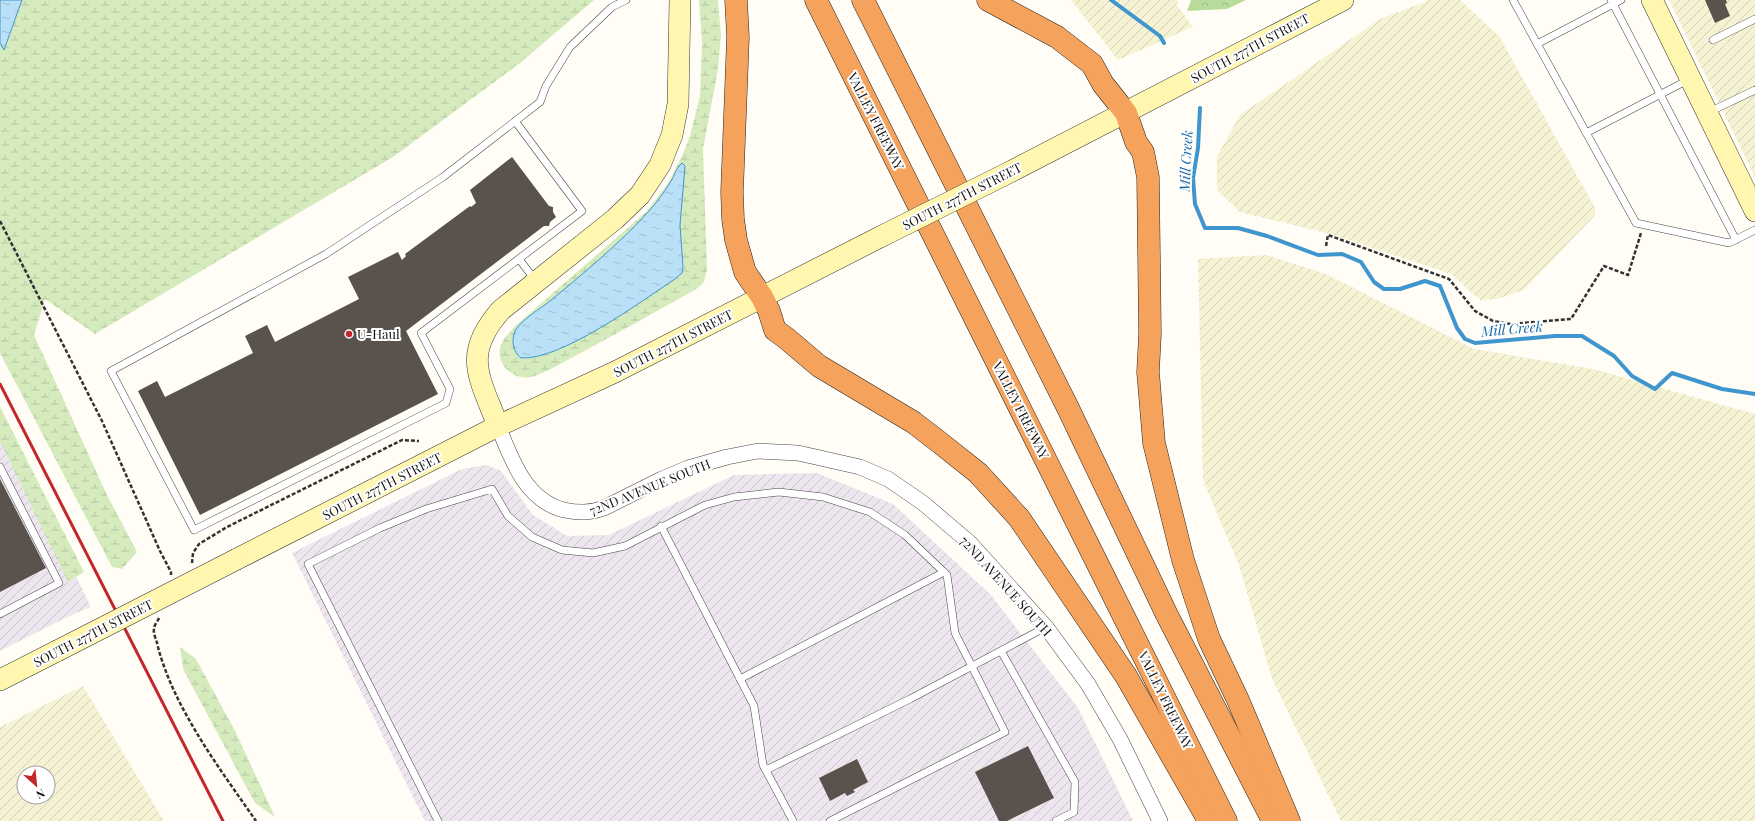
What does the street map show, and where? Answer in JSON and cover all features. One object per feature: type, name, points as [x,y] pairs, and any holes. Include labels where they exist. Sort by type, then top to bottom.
[{"type":"highway","points":[[736,0],[738,37],[732,192],[733,219],[736,240],[745,272],[762,297],[769,311],[775,330],[818,366],[913,422],[939,442],[978,474],[1019,518],[1126,676],[1209,821]]},
{"type":"highway","name":"VALLEY FREEWAY","points":[[816,0],[1226,821]]},
{"type":"highway","points":[[863,0],[1068,408],[1167,615],[1273,821]]},
{"type":"highway","points":[[988,0],[1057,37],[1082,54],[1092,64],[1103,84],[1126,113],[1136,142],[1143,152],[1148,177],[1150,334],[1148,372],[1154,443],[1183,560],[1209,639],[1238,700],[1289,821]]},
{"type":"main road","name":"72ND AVENUE SOUTH","points":[[498,426],[478,374],[476,362],[478,348],[485,330],[501,310],[615,219],[640,194],[660,165],[672,135],[678,104],[680,0]]},
{"type":"main road","name":"SOUTH 277TH STREET","points":[[0,680],[498,426],[616,372],[1126,113],[1343,0]]},
{"type":"main road","points":[[1652,0],[1755,211]]},
{"type":"street","name":"72ND AVENUE SOUTH","points":[[498,426],[509,454],[532,492],[552,505],[577,512],[594,512],[688,468],[727,457],[758,451],[798,453],[860,467],[888,479],[923,503],[970,543],[1046,627],[1088,684],[1120,739],[1160,821]]},
{"type":"lane","points":[[515,121],[582,211],[421,333],[450,389],[446,403],[194,530],[111,371],[326,254],[443,177],[515,121],[540,102],[546,86],[570,47],[612,8],[626,0]]},
{"type":"lane","points":[[1512,0],[1636,223],[1730,243],[1755,230]]},
{"type":"lane","points":[[1537,44],[1613,2],[1621,0]]},
{"type":"lane","points":[[1613,2],[1736,240]]},
{"type":"lane","points":[[1713,40],[1755,19]]},
{"type":"lane","points":[[1586,133],[1690,79]]},
{"type":"lane","points":[[1707,113],[1755,90]]},
{"type":"lane","points":[[519,259],[537,282]]},
{"type":"lane","points":[[0,467],[59,583],[0,614]]},
{"type":"lane","points":[[438,821],[308,564],[380,528],[426,508],[492,489],[508,516],[532,537],[562,550],[593,553],[625,546],[661,526],[705,505],[734,497],[779,492],[823,497],[870,512],[905,535],[947,574],[955,633],[1005,732],[830,821]]},
{"type":"lane","points":[[661,526],[754,706],[763,765],[793,821]]},
{"type":"lane","points":[[740,679],[944,572]]},
{"type":"lane","points":[[766,770],[910,700],[1046,627]]},
{"type":"lane","points":[[1002,651],[1075,782],[1074,812],[1056,821]]},
{"type":"path","points":[[0,221],[102,421],[160,551],[171,572],[171,578]]},
{"type":"path","points":[[1326,246],[1328,235],[1449,279],[1475,311],[1493,321],[1510,324],[1571,319],[1604,266],[1628,275],[1644,225]]},
{"type":"path","points":[[192,565],[194,553],[199,544],[227,527],[402,440],[419,441]]},
{"type":"path","points":[[162,611],[154,629],[160,655],[171,681],[188,717],[207,749],[256,821]]},
{"type":"shaded area","points":[[1071,0],[1178,0],[1177,5],[1193,27],[1118,60]]},
{"type":"shaded area","points":[[1430,0],[1460,0],[1499,36],[1595,208],[1595,215],[1524,290],[1497,299],[1480,300],[1451,274],[1330,234],[1240,212],[1217,190],[1217,156],[1240,115],[1380,19]]},
{"type":"shaded area","points":[[1669,0],[1755,0],[1755,177]]},
{"type":"shaded area","points":[[1266,255],[1326,274],[1474,349],[1593,369],[1755,414],[1755,821],[1341,821],[1272,679],[1240,568],[1203,480],[1198,259]]},
{"type":"shaded area","points":[[0,419],[91,607],[67,617],[0,651]]},
{"type":"shaded area","points":[[487,465],[501,471],[533,515],[567,536],[609,535],[734,475],[817,473],[893,504],[991,595],[1078,708],[1133,821],[425,821],[292,553],[462,469]]},
{"type":"shaded area","points":[[83,686],[164,821],[0,821],[0,727]]},
{"type":"green space","points":[[22,0],[594,0],[520,63],[393,157],[95,334],[45,299],[34,335],[106,493],[137,552],[122,569],[112,567],[0,353],[0,43],[4,50]]},
{"type":"green space","points":[[699,0],[718,0],[721,35],[718,69],[703,149],[707,270],[704,282],[698,288],[548,370],[531,377],[513,374],[501,361],[500,348],[506,336],[515,326],[646,212],[667,185],[682,156],[690,136],[700,96],[702,42]]},
{"type":"green space","points":[[1191,0],[1246,0],[1227,9],[1187,11]]},
{"type":"green space","points":[[0,407],[84,572],[68,582],[0,441]]},
{"type":"green space","points":[[180,647],[196,659],[235,731],[275,817],[255,803],[183,669]]},
{"type":"water","points":[[0,0],[22,0],[4,50],[0,43]]},
{"type":"water","points":[[682,163],[685,166],[680,225],[683,267],[682,273],[622,315],[579,340],[557,350],[538,356],[521,358],[518,356],[513,342],[515,331],[518,327],[589,269],[626,235],[664,193],[678,167]]},
{"type":"building","points":[[1705,0],[1726,0],[1727,3],[1725,4],[1730,16],[1715,23]]},
{"type":"building","name":"U-Haul","points":[[512,157],[549,206],[553,207],[553,212],[556,217],[550,222],[549,226],[544,226],[406,331],[438,394],[200,515],[138,391],[157,381],[165,397],[253,353],[245,336],[267,325],[275,342],[359,299],[348,277],[398,252],[402,260],[406,256],[405,254],[476,203],[470,190]]},
{"type":"building","points":[[0,479],[46,568],[0,592]]},
{"type":"building","points":[[1028,746],[1054,798],[1007,821],[999,821],[975,772]]},
{"type":"building","points":[[857,759],[868,782],[853,790],[855,792],[847,796],[845,793],[830,801],[819,778]]},
{"type":"waterway","name":"Mill Creek","points":[[1111,0],[1160,36],[1164,43]]},
{"type":"waterway","name":"Mill Creek","points":[[1200,108],[1198,148],[1193,178],[1195,204],[1205,228],[1238,228],[1267,236],[1318,255],[1342,254],[1361,262],[1374,282],[1384,289],[1400,289],[1425,281],[1440,286],[1457,328],[1465,339],[1475,343],[1555,336],[1582,336],[1614,356],[1632,376],[1655,389],[1672,373],[1722,389],[1755,394]]},
{"type":"railway","points":[[0,384],[223,821]]},
{"type":"place","name":"U-Haul","points":[[349,334]]}]
